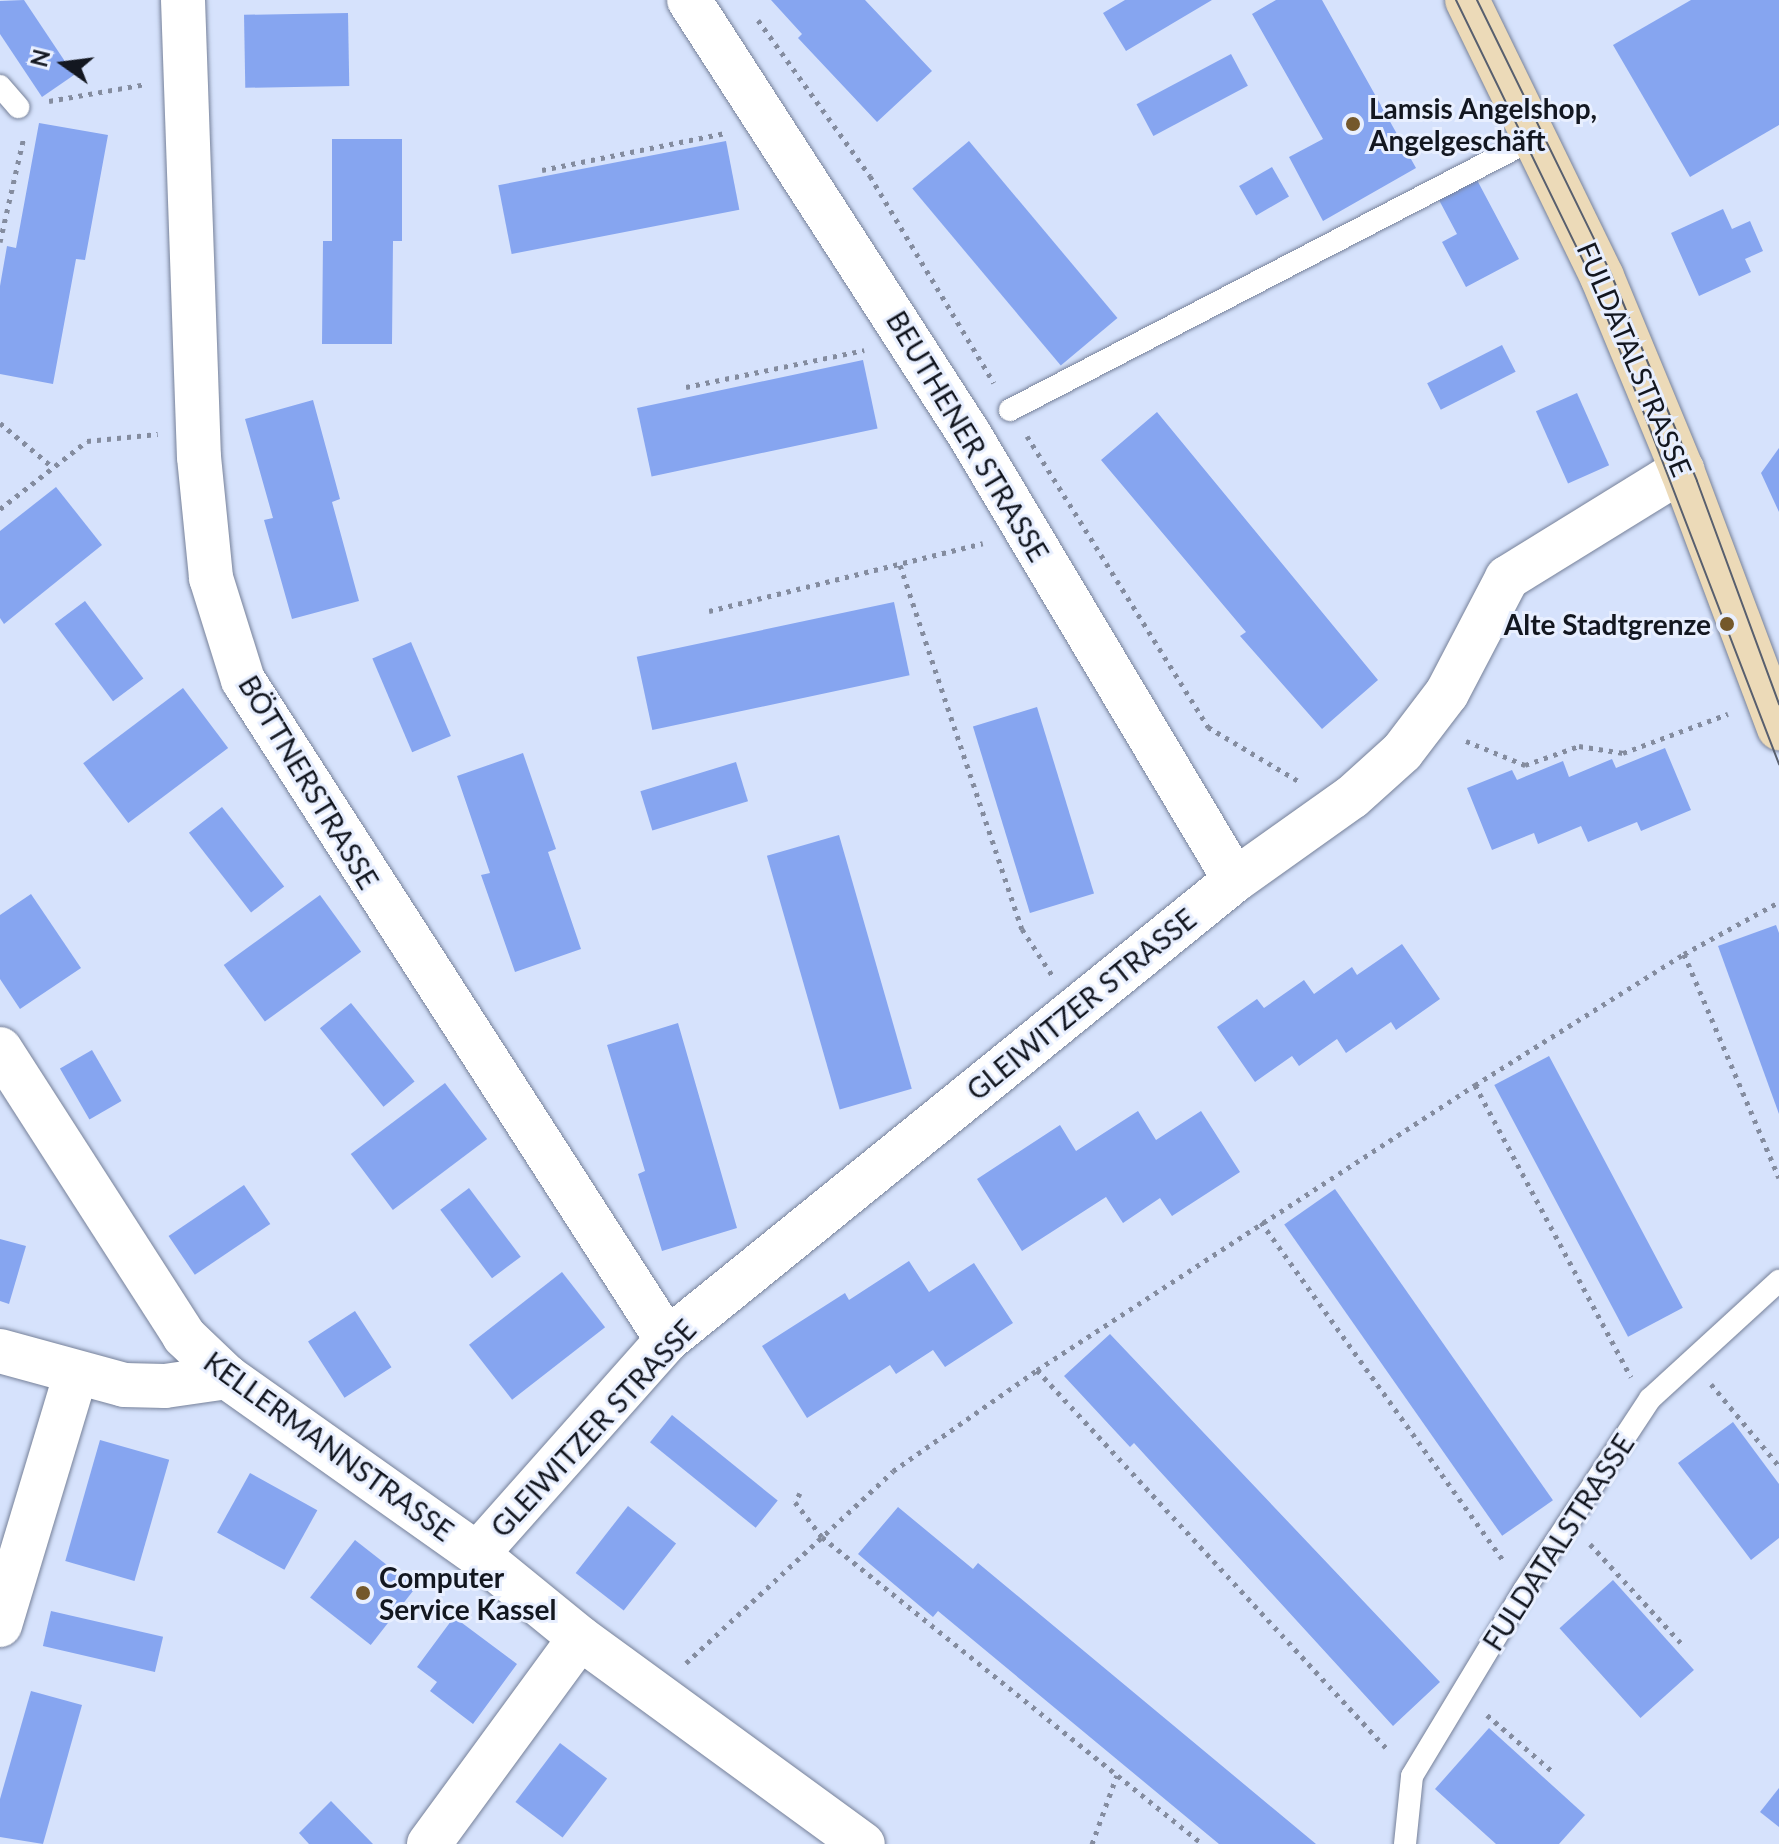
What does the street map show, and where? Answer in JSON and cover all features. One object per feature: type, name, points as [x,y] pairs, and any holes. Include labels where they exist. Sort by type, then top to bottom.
[{"type":"main road","name":"FULDATALSTRASSE","points":[[1467,0],[1537,137],[1682,470],[1779,728]]},
{"type":"street","name":"BÖTTNERSTRASSE","points":[[183,0],[199,457],[211,578],[243,680],[667,1340]]},
{"type":"street","name":"BEUTHENER STRASSE","points":[[689,0],[905,332],[1235,880]]},
{"type":"street","name":"GLEIWITZER STRASSE","points":[[477,1554],[667,1340],[1235,880],[1352,797],[1424,724],[1477,643],[1507,578],[1682,470]]},
{"type":"street","name":"KELLERMANNSTRASSE","points":[[0,1049],[177,1325],[227,1377],[477,1554],[580,1638],[863,1844]]},
{"type":"street","points":[[0,1351],[124,1385],[165,1386],[227,1377]]},
{"type":"street","points":[[0,1625],[76,1373]]},
{"type":"street","points":[[429,1844],[580,1638]]},
{"type":"lane","points":[[0,86],[18,107]]},
{"type":"lane","points":[[1010,410],[1537,137]]},
{"type":"lane","name":"FULDATALSTRASSE","points":[[1405,1844],[1412,1776],[1524,1590],[1650,1399],[1779,1281]]},
{"type":"path","points":[[0,242],[26,127],[18,107],[148,83]]},
{"type":"path","points":[[542,170],[755,127],[766,119]]},
{"type":"path","points":[[686,387],[762,375],[870,349],[905,332]]},
{"type":"path","points":[[0,423],[50,465]]},
{"type":"path","points":[[0,509],[50,465],[87,441],[138,434]]},
{"type":"path","points":[[709,611],[976,547],[1021,521]]},
{"type":"path","points":[[900,565],[1022,929],[1074,1010]]},
{"type":"path","points":[[1424,724],[1525,765],[1579,746],[1623,753],[1738,710]]},
{"type":"path","points":[[661,1696],[689,1658],[893,1471],[1037,1370],[1261,1222],[1684,954],[1779,902]]},
{"type":"path","points":[[1684,954],[1779,1178]]},
{"type":"path","points":[[1475,1085],[1628,1373],[1650,1399]]},
{"type":"path","points":[[1261,1222],[1524,1590]]},
{"type":"path","points":[[1691,1360],[1779,1466]]},
{"type":"path","points":[[1037,1370],[1412,1776]]},
{"type":"path","points":[[800,1493],[795,1502],[822,1537],[1202,1844]]},
{"type":"path","points":[[1569,1522],[1682,1644]]},
{"type":"path","points":[[1462,1694],[1553,1772]]},
{"type":"path","points":[[1092,1844],[1117,1775]]},
{"type":"building","points":[[24,0],[74,75],[42,97],[0,34],[0,1]]},
{"type":"building","points":[[771,0],[865,0],[932,71],[877,122],[798,38],[802,34]]},
{"type":"building","points":[[1125,0],[1212,0],[1126,51],[1103,13]]},
{"type":"building","points":[[1276,0],[1322,0],[1416,168],[1323,221],[1289,157],[1323,139],[1252,14]]},
{"type":"building","points":[[1691,0],[1779,0],[1779,125],[1690,177],[1613,45]]},
{"type":"building","points":[[348,13],[349,86],[245,88],[244,15]]},
{"type":"building","points":[[1231,54],[1248,86],[1153,136],[1137,104]]},
{"type":"building","points":[[39,123],[108,135],[85,260],[76,259],[53,384],[0,374],[0,286],[7,246],[16,248]]},
{"type":"building","points":[[332,139],[402,139],[402,241],[393,241],[392,344],[322,344],[323,241],[332,241]]},
{"type":"building","points":[[726,141],[739,210],[512,254],[498,185]]},
{"type":"building","points":[[969,141],[1117,318],[1061,366],[912,189]]},
{"type":"building","points":[[1272,167],[1289,196],[1256,215],[1239,186]]},
{"type":"building","points":[[1477,180],[1519,259],[1466,287],[1442,242],[1457,234],[1439,200]]},
{"type":"building","points":[[1723,209],[1732,229],[1750,221],[1763,251],[1745,259],[1751,272],[1699,296],[1671,233]]},
{"type":"building","points":[[1502,345],[1516,372],[1441,410],[1427,383]]},
{"type":"building","points":[[863,360],[878,428],[652,476],[637,408]]},
{"type":"building","points":[[1577,393],[1609,465],[1568,483],[1536,411]]},
{"type":"building","points":[[313,400],[340,499],[332,502],[359,601],[292,619],[264,520],[273,518],[245,419]]},
{"type":"building","points":[[1157,412],[1378,680],[1322,729],[1240,636],[1246,632],[1101,460]]},
{"type":"building","points":[[1779,448],[1779,512],[1761,473]]},
{"type":"building","points":[[56,487],[102,545],[4,624],[0,618],[0,531]]},
{"type":"building","points":[[85,601],[143,678],[113,701],[55,624]]},
{"type":"building","points":[[894,602],[910,675],[652,730],[637,657]]},
{"type":"building","points":[[411,642],[451,736],[412,752],[372,658]]},
{"type":"building","points":[[183,688],[228,748],[128,823],[83,763]]},
{"type":"building","points":[[1037,707],[1094,893],[1030,913],[973,727]]},
{"type":"building","points":[[1665,748],[1691,810],[1641,831],[1637,822],[1588,842],[1581,826],[1538,844],[1534,833],[1492,850],[1467,788],[1512,770],[1517,780],[1563,761],[1569,777],[1612,759],[1616,768]]},
{"type":"building","points":[[523,753],[556,849],[548,852],[581,949],[515,972],[481,875],[490,873],[457,776]]},
{"type":"building","points":[[736,762],[748,801],[652,830],[640,791]]},
{"type":"building","points":[[222,807],[284,887],[251,912],[189,833]]},
{"type":"building","points":[[839,835],[912,1089],[840,1109],[767,856]]},
{"type":"building","points":[[31,894],[81,968],[20,1009],[0,979],[0,915]]},
{"type":"building","points":[[320,895],[361,952],[265,1022],[224,965]]},
{"type":"building","points":[[1776,925],[1779,933],[1779,1114],[1718,946]]},
{"type":"building","points":[[1402,944],[1440,999],[1396,1030],[1391,1022],[1346,1053],[1337,1039],[1299,1066],[1292,1056],[1255,1082],[1217,1027],[1257,999],[1264,1008],[1304,980],[1314,994],[1352,967],[1357,975]]},
{"type":"building","points":[[351,1003],[415,1081],[383,1107],[320,1028]]},
{"type":"building","points":[[678,1023],[737,1228],[662,1251],[638,1174],[645,1171],[607,1045]]},
{"type":"building","points":[[92,1050],[122,1101],[89,1120],[60,1068]]},
{"type":"building","points":[[1549,1056],[1683,1308],[1628,1337],[1494,1085]]},
{"type":"building","points":[[445,1083],[487,1139],[393,1210],[351,1154]]},
{"type":"building","points":[[1138,1111],[1156,1140],[1201,1111],[1240,1172],[1172,1216],[1160,1198],[1123,1223],[1106,1197],[1022,1251],[977,1179],[1060,1125],[1076,1151]]},
{"type":"building","points":[[244,1185],[270,1224],[195,1275],[169,1236]]},
{"type":"building","points":[[469,1188],[521,1257],[492,1278],[440,1210]]},
{"type":"building","points":[[1335,1189],[1553,1500],[1502,1536],[1284,1225]]},
{"type":"building","points":[[0,1239],[26,1246],[9,1304],[0,1301]]},
{"type":"building","points":[[909,1261],[929,1292],[974,1263],[1013,1323],[945,1367],[933,1350],[896,1374],[890,1365],[807,1418],[762,1346],[845,1293],[849,1300]]},
{"type":"building","points":[[562,1272],[605,1327],[512,1400],[469,1345]]},
{"type":"building","points":[[355,1311],[391,1367],[345,1398],[308,1341]]},
{"type":"building","points":[[1110,1334],[1440,1682],[1393,1726],[1134,1443],[1130,1447],[1064,1376]]},
{"type":"building","points":[[672,1415],[778,1501],[756,1528],[650,1442]]},
{"type":"building","points":[[1733,1422],[1779,1484],[1779,1538],[1751,1560],[1678,1463]]},
{"type":"building","points":[[100,1440],[169,1460],[134,1581],[65,1561]]},
{"type":"building","points":[[250,1473],[317,1510],[284,1570],[217,1532]]},
{"type":"building","points":[[628,1506],[676,1544],[624,1611],[576,1573]]},
{"type":"building","points":[[898,1507],[973,1569],[978,1563],[1316,1844],[1219,1844],[938,1611],[933,1617],[858,1554]]},
{"type":"building","name":"Computer Service Kassel","points":[[355,1540],[416,1587],[371,1645],[310,1598]]},
{"type":"building","points":[[1613,1580],[1694,1670],[1640,1718],[1559,1628]]},
{"type":"building","points":[[51,1611],[163,1637],[155,1672],[43,1646]]},
{"type":"building","points":[[454,1617],[517,1664],[473,1724],[430,1691],[437,1682],[417,1667]]},
{"type":"building","points":[[31,1691],[82,1705],[43,1844],[0,1837],[0,1799]]},
{"type":"building","points":[[1489,1728],[1585,1815],[1559,1844],[1496,1844],[1435,1789]]},
{"type":"building","points":[[560,1743],[607,1779],[563,1838],[515,1802]]},
{"type":"building","points":[[1779,1788],[1779,1827],[1760,1812]]},
{"type":"building","points":[[331,1801],[373,1844],[309,1844],[299,1833]]},
{"type":"tram line","points":[[1456,0],[1593,281],[1779,764]]},
{"type":"tram line","points":[[1477,0],[1611,274],[1697,481],[1779,704]]},
{"type":"place","name":"Lamsis Angelshop, Angelgeschäft","points":[[1353,124]]},
{"type":"place","name":"Alte Stadtgrenze","points":[[1727,624]]},
{"type":"place","name":"Computer Service Kassel","points":[[363,1593]]}]
